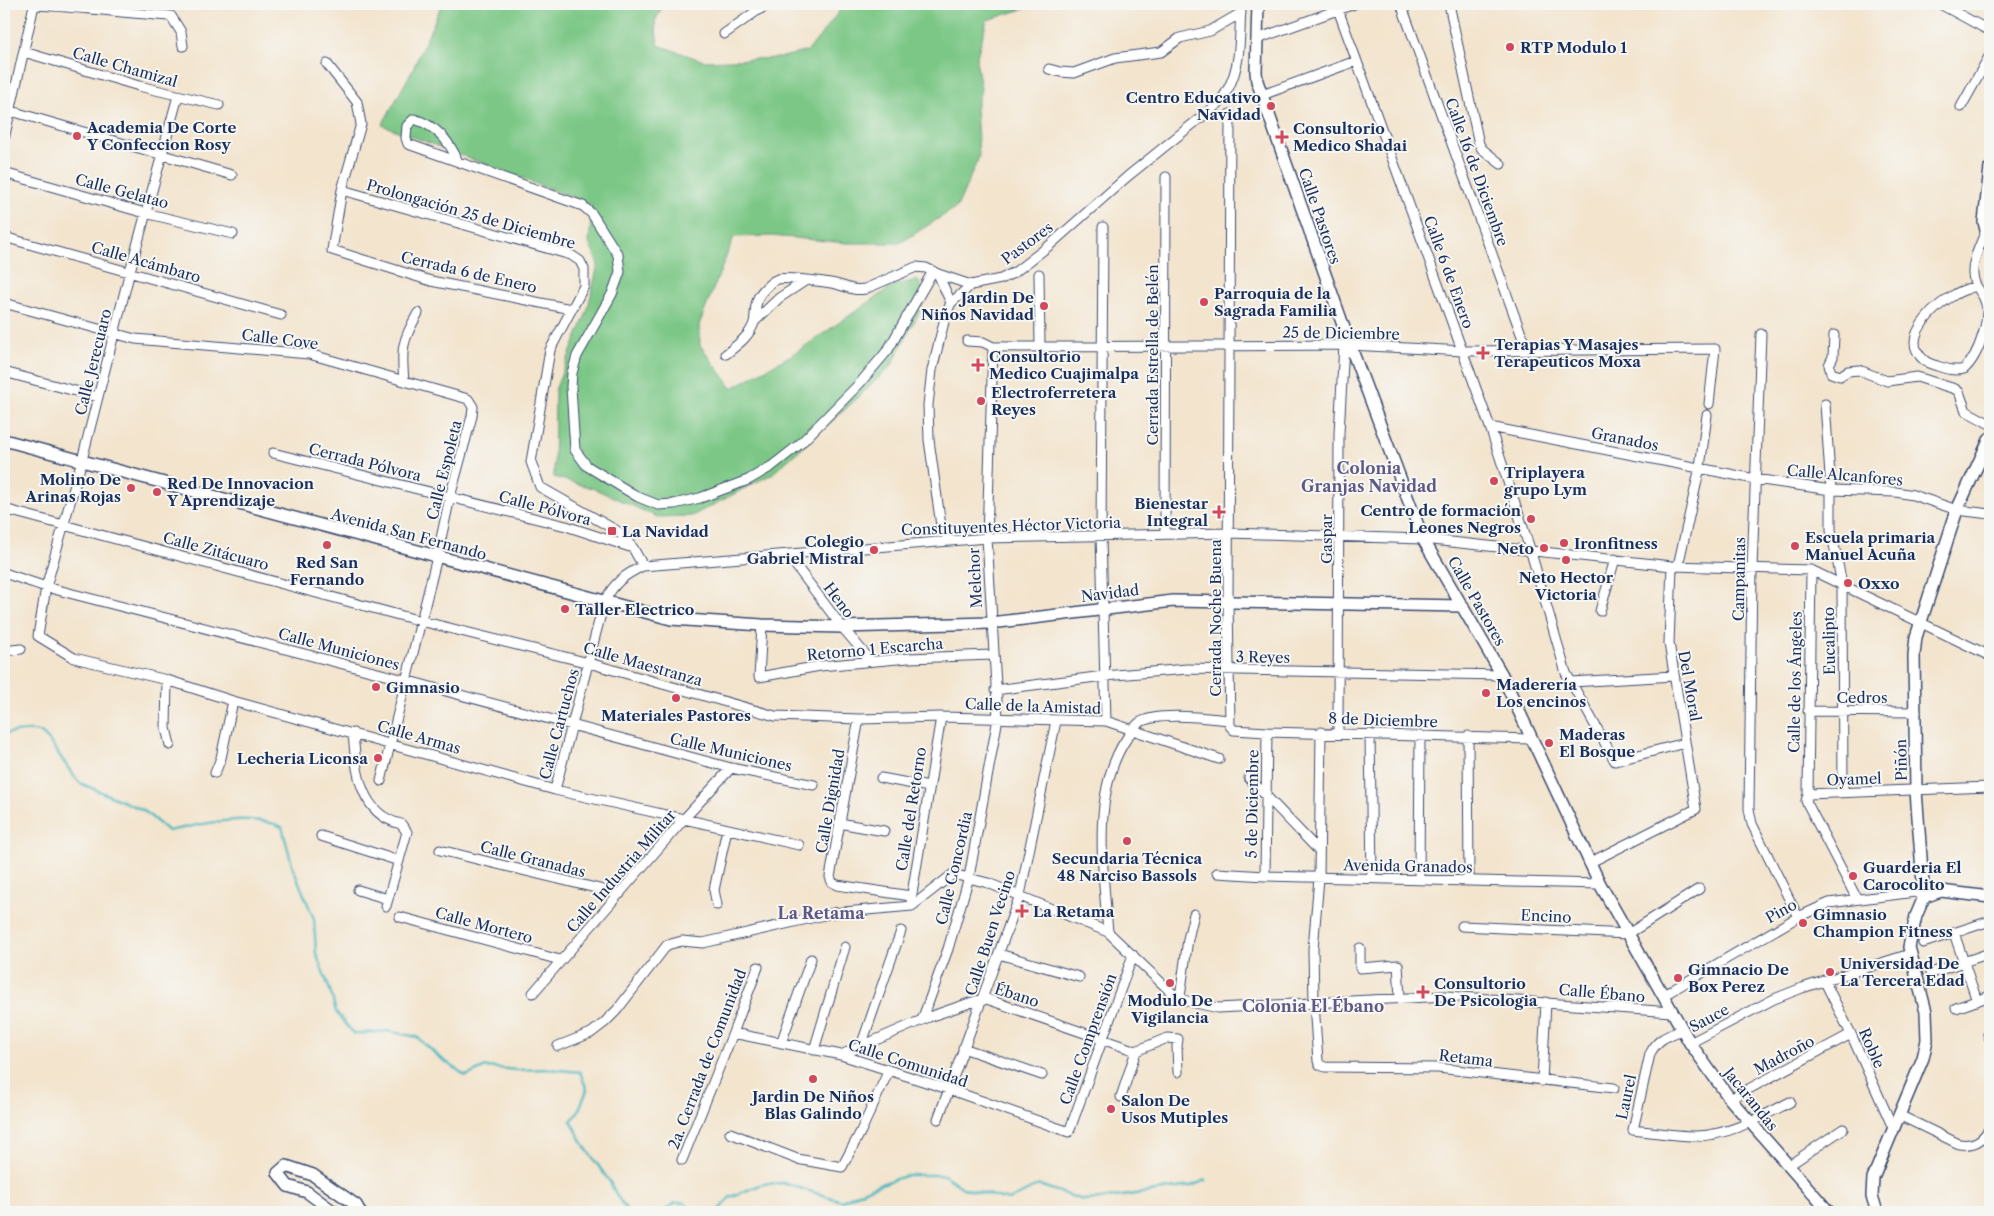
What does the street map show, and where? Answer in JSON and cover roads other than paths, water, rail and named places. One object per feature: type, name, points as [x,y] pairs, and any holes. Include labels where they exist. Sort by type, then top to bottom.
[{"type":"street","points":[[724,34],[758,10],[770,4]]},
{"type":"street","name":"Calle Pastores","points":[[1258,4],[1256,72],[1262,95],[1347,345],[1423,538],[1502,675],[1589,864],[1664,995]]},
{"type":"street","points":[[1257,39],[1337,6],[1354,4]]},
{"type":"street","name":"Calle 16 de Diciembre","points":[[1401,4],[1527,350]]},
{"type":"street","points":[[1449,4],[1480,144],[1482,150],[1501,164]]},
{"type":"street","points":[[1940,4],[1990,31]]},
{"type":"street","points":[[4,139],[34,5],[172,16],[181,32],[183,46]]},
{"type":"street","name":"Calle 6 de Enero","points":[[1337,6],[1464,351],[1530,549],[1562,661],[1571,682],[1615,761],[1686,743]]},
{"type":"street","points":[[1049,69],[1060,72],[1074,72],[1115,58],[1161,52],[1180,38],[1210,31],[1241,8]]},
{"type":"street","name":"Pastores","points":[[971,285],[1001,279],[1015,272],[1050,245],[1128,176],[1219,103],[1229,90],[1238,64],[1241,8]]},
{"type":"street","name":"Calle Chamizal","points":[[24,52],[178,96],[219,105]]},
{"type":"street","points":[[1961,107],[1990,55]]},
{"type":"street","points":[[1262,95],[1356,61]]},
{"type":"street","points":[[327,64],[357,102],[360,112],[361,124],[342,190]]},
{"type":"street","name":"Calle Jerecuaro","points":[[38,636],[46,587],[82,460],[145,213],[178,96]]},
{"type":"street","points":[[11,111],[232,175]]},
{"type":"street","name":"Cerrada Noche Buena","points":[[1230,114],[1228,601],[1229,720],[1230,726],[1234,730]]},
{"type":"street","points":[[458,162],[447,141],[426,123],[414,120],[407,126],[406,138],[408,144],[458,162],[583,206],[592,214],[618,255],[620,272],[612,294],[577,356],[572,373],[572,414],[575,450],[587,466],[638,497],[658,505],[674,504],[700,498],[748,480],[772,466],[800,444],[860,383],[888,350],[936,272]]},
{"type":"street","points":[[1975,286],[1953,295],[1937,308],[1917,330],[1914,337],[1914,346],[1921,359],[1927,363],[1959,370],[1968,365],[1974,358],[1984,331],[1986,312],[1984,299],[1975,286],[1973,266],[1988,235],[1984,222],[1990,170]]},
{"type":"street","name":"Calle Gelatao","points":[[4,173],[145,213],[233,234]]},
{"type":"street","name":"Cerrada Estrella de Belén","points":[[1165,534],[1166,177]]},
{"type":"street","name":"Cerrada 6 de Enero","points":[[342,190],[332,250],[431,281],[571,309]]},
{"type":"street","name":"Prolongación 25 de Diciembre","points":[[342,190],[570,255],[580,261],[586,278],[584,286],[550,350],[531,462],[540,487],[619,532],[633,548],[643,566]]},
{"type":"street","points":[[1103,227],[1101,536],[1106,721]]},
{"type":"street","name":"Calle Acámbaro","points":[[4,237],[281,315]]},
{"type":"street","points":[[726,354],[748,335],[754,322],[755,306],[759,294],[769,284],[778,279],[788,278],[836,284],[857,291],[865,290],[916,267],[971,285]]},
{"type":"street","points":[[936,272],[951,303]]},
{"type":"street","points":[[1039,274],[1040,347]]},
{"type":"street","points":[[754,322],[779,298],[805,281]]},
{"type":"street","points":[[948,540],[941,526],[929,440],[928,405],[932,370],[946,314],[951,303],[971,285]]},
{"type":"street","name":"Calle Cove","points":[[4,303],[135,339],[309,354],[468,399]]},
{"type":"street","points":[[404,381],[401,355],[406,335],[418,312]]},
{"type":"street","name":"Campanitas","points":[[1761,334],[1752,568],[1749,809],[1752,824],[1798,917]]},
{"type":"street","points":[[1834,335],[1833,357],[1829,365],[1831,373],[1840,376],[1848,371],[1859,370],[1888,381],[1917,378],[1955,389],[1959,392],[1966,411],[1990,424]]},
{"type":"street","name":"25 de Diciembre","points":[[966,342],[983,342],[993,347],[1347,345],[1464,351],[1715,349],[1709,404]]},
{"type":"street","name":"Gaspar","points":[[1338,732],[1339,433],[1347,345]]},
{"type":"street","name":"Melchor","points":[[993,347],[987,538],[998,718]]},
{"type":"street","points":[[4,372],[98,397]]},
{"type":"street","name":"Calle Espoleta","points":[[381,781],[437,557],[450,497],[472,416],[472,406],[468,399]]},
{"type":"street","name":"Eucalipto","points":[[1825,404],[1831,490],[1831,530],[1842,584],[1843,792]]},
{"type":"street","name":"Del Moral","points":[[1589,864],[1696,809],[1669,643],[1675,566],[1700,468],[1707,415]]},
{"type":"street","name":"Granados","points":[[1490,427],[1755,479]]},
{"type":"street","name":"Piñón","points":[[1924,897],[1916,791],[1914,655],[1920,623],[1957,510],[1990,438]]},
{"type":"street","name":"Avenida San Fernando","points":[[4,440],[671,619],[762,625]]},
{"type":"street","name":"Cerrada Pólvora","points":[[273,453],[450,497]]},
{"type":"street","name":"Calle Alcanfores","points":[[1755,479],[1831,490],[1896,492],[1913,495],[1957,510],[1990,514]]},
{"type":"street","name":"Calle Pólvora","points":[[450,497],[566,526],[633,548]]},
{"type":"street","name":"Calle Zitácuaro","points":[[4,508],[421,621]]},
{"type":"street","name":"Constituyentes Héctor Victoria","points":[[643,566],[987,538],[1229,533],[1423,538],[1675,566],[1811,570],[1990,656]]},
{"type":"street","name":"Heno","points":[[787,554],[842,627],[871,661]]},
{"type":"street","points":[[1600,611],[1615,559]]},
{"type":"street","name":"Calle Cartuchos","points":[[556,790],[604,602],[611,588],[618,580],[643,566]]},
{"type":"street","name":"Calle de los Ángeles","points":[[1811,570],[1808,794],[1806,801],[1857,899]]},
{"type":"street","name":"Calle Municiones","points":[[4,574],[46,587],[405,680],[731,768],[814,785]]},
{"type":"street","name":"Navidad","points":[[762,625],[842,627],[991,623],[1173,601],[1462,606]]},
{"type":"street","name":"Calle Maestranza","points":[[421,621],[589,663],[775,716],[859,719]]},
{"type":"street","name":"Retorno 1 Escarcha","points":[[762,625],[759,677],[820,666],[871,661],[993,655]]},
{"type":"street","name":"Calle Armas","points":[[38,636],[74,658],[167,680],[233,701],[556,790],[799,845]]},
{"type":"street","points":[[4,651],[20,649]]},
{"type":"street","name":"3 Reyes","points":[[995,690],[1104,676],[1187,669],[1502,675]]},
{"type":"street","points":[[1571,682],[1674,676]]},
{"type":"street","points":[[167,680],[166,728],[170,745]]},
{"type":"street","points":[[215,772],[221,758],[233,701]]},
{"type":"street","name":"Cedros","points":[[1808,711],[1916,712]]},
{"type":"street","points":[[1108,932],[1103,871],[1105,804],[1114,761],[1138,724],[1153,718],[1181,716],[1229,720]]},
{"type":"street","name":"Calle de la Amistad","points":[[859,719],[941,717],[1106,721],[1218,759]]},
{"type":"street","name":"Calle del Retorno","points":[[911,901],[941,717]]},
{"type":"street","name":"Calle Concordia","points":[[922,1020],[948,949],[969,877],[998,718]]},
{"type":"street","name":"Calle Dignidad","points":[[859,719],[830,877],[832,882],[837,885],[911,901]]},
{"type":"street","name":"Calle Buen Vecino","points":[[938,1119],[963,1048],[984,998],[1020,895],[1056,721]]},
{"type":"street","name":"8 de Diciembre","points":[[1234,730],[1531,739]]},
{"type":"street","name":"5 de Diciembre","points":[[1265,876],[1267,732]]},
{"type":"street","points":[[1314,1003],[1314,949],[1319,878],[1321,732]]},
{"type":"street","points":[[353,733],[360,785],[374,809],[389,821],[402,824],[407,832],[387,903],[358,890]]},
{"type":"street","points":[[1370,734],[1372,878]]},
{"type":"street","points":[[1420,735],[1420,879]]},
{"type":"street","points":[[1468,736],[1469,881]]},
{"type":"street","name":"Calle Industria Militar","points":[[533,993],[683,820],[731,768]]},
{"type":"street","points":[[881,778],[929,787]]},
{"type":"street","points":[[1249,778],[1319,851]]},
{"type":"street","name":"Oyamel","points":[[1808,794],[1990,787]]},
{"type":"street","points":[[839,823],[884,831]]},
{"type":"street","points":[[717,905],[714,890],[727,829]]},
{"type":"street","points":[[321,836],[399,861]]},
{"type":"street","name":"Calle Granadas","points":[[440,850],[620,894]]},
{"type":"street","name":"Avenida Granados","points":[[1216,873],[1319,878],[1600,884]]},
{"type":"street","points":[[558,1046],[590,1034],[604,1024],[617,1010],[667,944],[682,941],[703,943],[833,913],[911,901],[953,874],[969,877]]},
{"type":"street","name":"Calle Ébano","points":[[969,877],[1020,895],[1108,932],[1172,993],[1187,1001],[1218,1008],[1447,996],[1672,1012]]},
{"type":"street","points":[[1628,934],[1699,890]]},
{"type":"street","points":[[1877,1212],[1872,1196],[1873,1178],[1923,1058],[1927,1040],[1926,1012],[1909,947],[1916,916],[1924,897],[1941,891],[1990,897]]},
{"type":"street","name":"Pino","points":[[1664,995],[1798,917],[1829,903],[1915,892],[1924,897]]},
{"type":"street","points":[[1180,998],[1188,939],[1194,914]]},
{"type":"street","name":"Calle Mortero","points":[[400,917],[560,960]]},
{"type":"street","points":[[1923,943],[1990,921]]},
{"type":"street","name":"Encino","points":[[1462,926],[1628,934]]},
{"type":"street","points":[[861,1046],[901,931]]},
{"type":"street","points":[[1954,933],[1977,1001]]},
{"type":"street","points":[[814,1050],[845,947]]},
{"type":"street","points":[[1360,948],[1360,968],[1398,965],[1400,998]]},
{"type":"street","points":[[1931,973],[1990,953]]},
{"type":"street","points":[[999,954],[1078,977]]},
{"type":"street","name":"Sauce","points":[[1690,1044],[1774,999],[1824,980],[1910,954]]},
{"type":"street","name":"Calle Comprensión","points":[[1070,1132],[1133,955]]},
{"type":"street","points":[[781,1043],[810,958]]},
{"type":"street","name":"2a. Cerrada de Comunidad","points":[[682,1160],[734,1033],[758,967]]},
{"type":"street","name":"Roble","points":[[1824,980],[1851,1034],[1893,1128]]},
{"type":"street","name":"Jacarandas","points":[[1664,995],[1690,1044],[1730,1099],[1829,1212]]},
{"type":"street","points":[[1956,1008],[1990,996]]},
{"type":"street","name":"Ébano","points":[[841,1055],[922,1020],[984,998],[1136,1051]]},
{"type":"street","points":[[1542,1081],[1546,1002]]},
{"type":"street","name":"Retama","points":[[1314,1003],[1318,1061],[1320,1065],[1325,1067],[1438,1068],[1614,1088]]},
{"type":"street","name":"Laurel","points":[[1682,1030],[1661,1038],[1650,1054],[1633,1130],[1696,1136],[1715,1133],[1750,1123]]},
{"type":"street","name":"Calle Comunidad","points":[[734,1033],[841,1055],[948,1089],[1070,1132]]},
{"type":"street","name":"Madroño","points":[[1730,1099],[1851,1034]]},
{"type":"street","points":[[1121,1097],[1136,1051],[1167,1038],[1178,1039],[1176,1046],[1178,1072]]},
{"type":"street","points":[[963,1048],[1042,1075]]},
{"type":"street","points":[[730,1133],[797,1159],[842,1168],[889,1070]]},
{"type":"street","points":[[1750,1123],[1790,1102]]},
{"type":"street","points":[[1899,1115],[1959,1144],[1977,1143],[1990,1128]]},
{"type":"street","points":[[1788,1166],[1843,1129]]},
{"type":"street","points":[[334,1212],[307,1192],[288,1186],[278,1173],[286,1166],[313,1175],[356,1205],[360,1212]]},
{"type":"waterway","points":[[4,734],[26,731],[39,732],[54,747],[80,783],[143,810],[168,831],[210,823],[241,820],[255,820],[282,827],[293,868],[314,919],[316,953],[336,1012],[354,1034],[388,1031],[417,1037],[439,1057],[466,1076],[486,1067],[580,1072],[587,1090],[578,1112],[571,1121],[585,1147],[610,1182],[628,1212]]},
{"type":"waterway","points":[[717,1212],[730,1197],[763,1184],[783,1183],[842,1201],[869,1188],[908,1175],[944,1175],[963,1188],[1009,1200],[1039,1185],[1083,1200],[1191,1186],[1206,1180]]},
{"type":"waterway","points":[[664,1212],[675,1203],[685,1203],[690,1212]]},
{"type":"place","name":"RTP Modulo 1","points":[[1510,47]]},
{"type":"place","name":"Centro Educativo Navidad","points":[[1271,106]]},
{"type":"place","name":"Academia De Corte Y Confeccion Rosy","points":[[77,136]]},
{"type":"place","name":"Consultorio Medico Shadai","points":[[1282,137]]},
{"type":"place","name":"Parroquia de la Sagrada Familia","points":[[1204,302]]},
{"type":"place","name":"Jardin De Niños Navidad","points":[[1044,306]]},
{"type":"place","name":"Terapias Y Masajes Terapeuticos Moxa","points":[[1483,353]]},
{"type":"place","name":"Consultorio Medico Cuajimalpa","points":[[978,365]]},
{"type":"place","name":"Electroferretera Reyes","points":[[981,401]]},
{"type":"place","name":"Triplayera grupo Lym","points":[[1494,481]]},
{"type":"place","name":"Molino De Arinas Rojas","points":[[131,488]]},
{"type":"place","name":"Red De Innovacion Y Aprendizaje","points":[[157,492]]},
{"type":"place","name":"Bienestar Integral","points":[[1219,512]]},
{"type":"place","name":"Centro de formación Leones Negros","points":[[1531,519]]},
{"type":"place","name":"La Navidad","points":[[612,531]]},
{"type":"place","name":"Ironfitness","points":[[1564,543]]},
{"type":"place","name":"Red San Fernando","points":[[327,545]]},
{"type":"place","name":"Escuela primaria Manuel Acuña","points":[[1795,546]]},
{"type":"place","name":"Neto","points":[[1544,548]]},
{"type":"place","name":"Colegio Gabriel Mistral","points":[[874,550]]},
{"type":"place","name":"Neto Hector Victoria","points":[[1566,560]]},
{"type":"place","name":"Oxxo","points":[[1848,583]]},
{"type":"place","name":"Taller Electrico","points":[[565,609]]},
{"type":"place","name":"Gimnasio","points":[[376,687]]},
{"type":"place","name":"Maderería Los encinos","points":[[1486,693]]},
{"type":"place","name":"Materiales Pastores","points":[[676,698]]},
{"type":"place","name":"Maderas El Bosque","points":[[1549,743]]},
{"type":"place","name":"Lecheria Liconsa","points":[[378,758]]},
{"type":"place","name":"Secundaria Técnica 48 Narciso Bassols","points":[[1127,841]]},
{"type":"place","name":"Guarderia El Carocolito","points":[[1853,876]]},
{"type":"place","name":"La Retama","points":[[1022,911]]},
{"type":"place","name":"Gimnasio Champion Fitness","points":[[1803,923]]},
{"type":"place","name":"Universidad De La Tercera Edad","points":[[1830,972]]},
{"type":"place","name":"Gimnacio De Box Perez","points":[[1678,978]]},
{"type":"place","name":"Modulo De Vigilancia","points":[[1170,983]]},
{"type":"place","name":"Consultorio De Psicologia","points":[[1423,992]]},
{"type":"place","name":"Jardin De Niños Blas Galindo","points":[[813,1079]]},
{"type":"place","name":"Salon De Usos Mutiples","points":[[1111,1109]]},
{"type":"district","name":"Colonia Granjas Navidad","points":[[1369,477]]},
{"type":"district","name":"La Retama","points":[[821,913]]},
{"type":"district","name":"Colonia El Ébano","points":[[1313,1006]]}]
